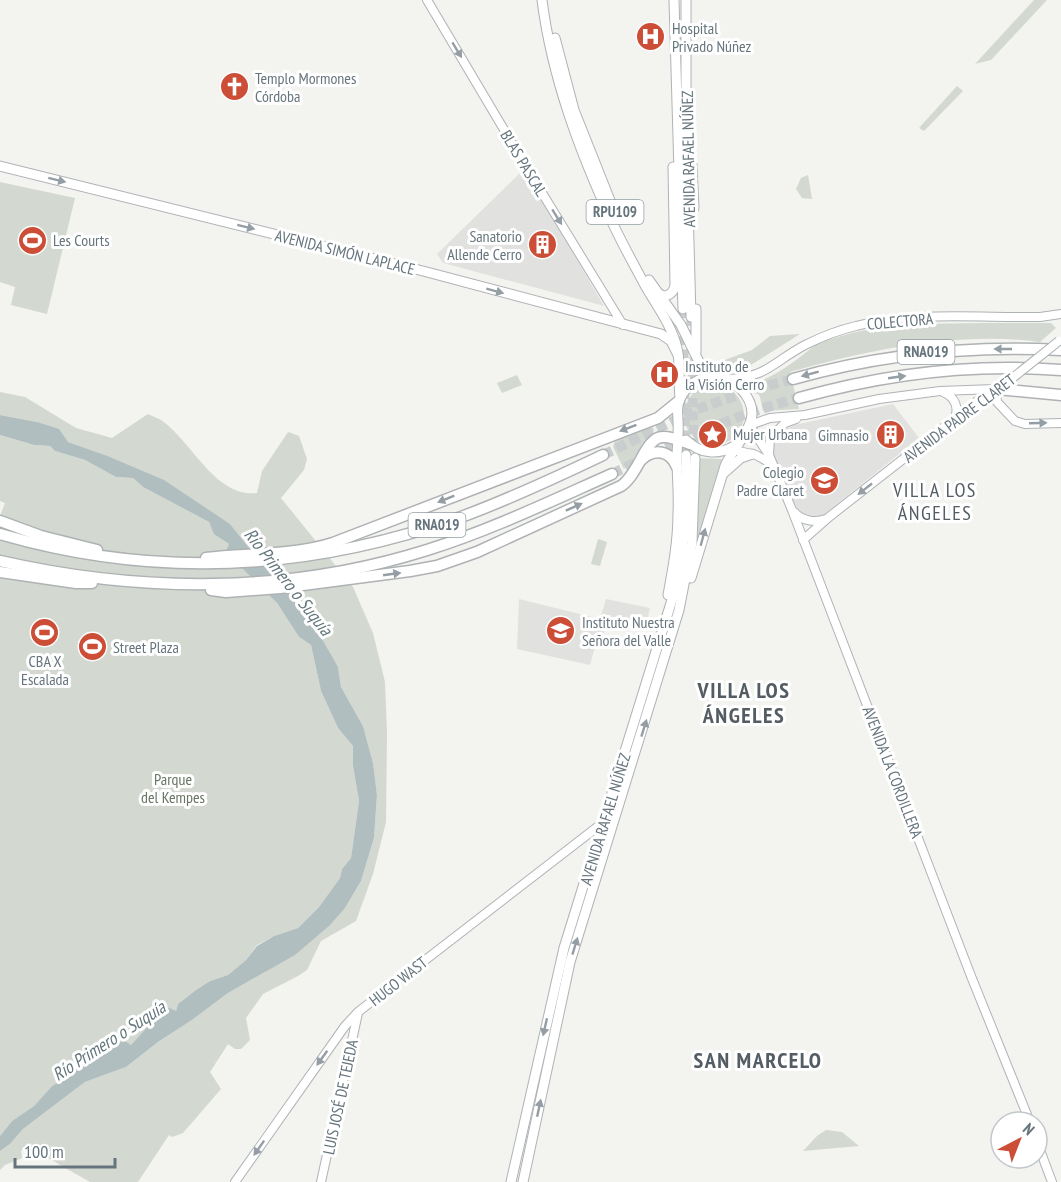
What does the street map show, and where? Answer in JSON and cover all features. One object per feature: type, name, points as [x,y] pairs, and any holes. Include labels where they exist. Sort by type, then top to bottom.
[{"type":"highway","name":"RNA019","points":[[793,379],[860,362],[917,353],[1060,344]]},
{"type":"highway","name":"RNA019","points":[[799,398],[868,381],[946,370],[1018,368],[1061,370]]},
{"type":"highway","points":[[1007,386],[1061,394]]},
{"type":"highway","points":[[303,554],[658,418],[679,399]]},
{"type":"highway","points":[[333,577],[420,570],[468,555],[621,486],[634,474],[653,440],[662,437],[690,444]]},
{"type":"highway","points":[[641,460],[649,454],[661,452],[671,457],[677,466]]},
{"type":"highway","name":"RNA019","points":[[0,534],[79,552],[168,563],[224,564],[303,554],[368,544],[461,517],[603,455]]},
{"type":"highway","name":"RNA019","points":[[0,561],[63,573],[169,584],[261,582],[333,577],[467,536],[514,518],[612,474]]},
{"type":"highway","points":[[0,521],[41,536],[132,560]]},
{"type":"highway","points":[[0,572],[76,584],[127,581]]},
{"type":"main road","name":"BLAS PASCAL","points":[[427,0],[623,325]]},
{"type":"main road","name":"RPU109","points":[[542,0],[557,76],[579,143],[598,191],[632,261],[672,332],[678,355],[678,421]]},
{"type":"main road","name":"RPU109","points":[[548,0],[564,74],[583,134],[619,221],[638,261],[678,321],[704,369],[737,385],[747,398],[751,413],[750,426]]},
{"type":"main road","name":"AVENIDA RAFAEL NÚÑEZ","points":[[674,0],[691,317]]},
{"type":"main road","name":"AVENIDA RAFAEL NÚÑEZ","points":[[683,309],[682,131],[686,0]]},
{"type":"main road","points":[[657,292],[665,296],[672,292],[675,285],[673,164],[682,131]]},
{"type":"main road","points":[[682,131],[692,160],[694,179],[696,357]]},
{"type":"main road","name":"AVENIDA SIMÓN LAPLACE","points":[[0,166],[423,271],[665,335],[672,341],[678,355]]},
{"type":"main road","name":"COLECTORA","points":[[722,378],[751,377],[819,338],[869,323],[910,318],[1040,317],[1061,314]]},
{"type":"main road","name":"AVENIDA PADRE CLARET","points":[[803,540],[980,399],[1007,386],[1060,344]]},
{"type":"main road","points":[[679,399],[694,383],[704,378],[722,378]]},
{"type":"main road","points":[[681,601],[690,582],[720,480],[733,448],[750,426],[770,418],[805,415],[879,399],[1007,386]]},
{"type":"main road","points":[[1007,386],[997,402],[1015,421],[1029,424],[1061,423]]},
{"type":"main road","points":[[940,391],[949,395],[955,402],[957,412],[953,421]]},
{"type":"main road","points":[[678,421],[684,437],[699,450],[709,452],[733,448],[771,460],[768,442],[772,434],[785,423],[805,415]]},
{"type":"main road","points":[[661,642],[677,538],[678,421]]},
{"type":"main road","name":"AVENIDA LA CORDILLERA","points":[[750,426],[771,460],[792,510],[971,976],[1025,1110]]},
{"type":"main road","points":[[720,480],[732,464],[752,454]]},
{"type":"main road","name":"AVENIDA RAFAEL NÚÑEZ","points":[[512,1182],[561,962],[661,642],[682,561],[690,456],[693,532],[681,601],[668,651],[570,962],[523,1182]]},
{"type":"main road","points":[[792,510],[804,519],[818,521],[829,517]]},
{"type":"main road","name":"HUGO WAST","points":[[235,1182],[345,1026],[358,1012],[617,813]]},
{"type":"main road","name":"LUIS JOSÉ DE TEJEDA","points":[[321,1182],[358,1012]]},
{"type":"shaded area","points":[[524,169],[604,306],[443,263],[437,254]]},
{"type":"shaded area","name":"Colegio Padre Claret","points":[[893,404],[919,438],[822,516],[814,517],[799,513],[771,449],[771,442],[781,432],[794,425]]},
{"type":"shaded area","points":[[0,415],[59,429],[68,442],[164,480],[230,524],[253,553],[304,608],[338,667],[341,687],[363,726],[373,763],[377,795],[374,838],[361,881],[345,908],[329,926],[295,955],[228,993],[126,1067],[85,1082],[23,1129],[10,1144],[0,1151],[0,1136],[12,1121],[34,1106],[51,1087],[97,1055],[124,1040],[131,1045],[149,1025],[149,1022],[167,1007],[176,1011],[178,1004],[196,990],[210,981],[228,975],[246,960],[257,946],[274,936],[298,928],[319,907],[351,858],[359,801],[353,766],[353,746],[338,728],[321,691],[311,645],[299,637],[277,603],[226,552],[229,544],[214,534],[209,522],[143,487],[133,478],[116,477],[85,460],[55,451],[50,446],[34,445],[0,435]]},
{"type":"shaded area","name":"Instituto Nuestra Señora del Valle","points":[[519,599],[600,619],[606,599],[650,608],[645,629],[606,622],[604,633],[599,633],[590,665],[517,649]]},
{"type":"green space","points":[[1034,0],[1047,0],[991,60],[975,64]]},
{"type":"green space","points":[[957,86],[963,91],[924,131],[919,128]]},
{"type":"green space","points":[[808,175],[812,199],[802,198],[796,189],[801,178]]},
{"type":"green space","name":"Les Courts","points":[[0,182],[75,198],[47,314],[11,305],[15,287],[0,282]]},
{"type":"green space","points":[[1051,323],[1056,328],[1040,342],[1009,339],[946,341],[850,356],[790,372],[799,409],[763,411],[760,397],[752,384],[777,373],[819,343],[853,333],[889,326]]},
{"type":"green space","points":[[800,334],[746,368],[736,370],[711,365],[752,350],[770,336]]},
{"type":"green space","points":[[517,375],[522,385],[502,393],[497,383]]},
{"type":"green space","points":[[708,385],[720,385],[731,390],[739,398],[744,415],[742,427],[731,440],[720,445],[708,445],[697,440],[689,432],[684,421],[684,409],[689,398],[697,390]]},
{"type":"green space","points":[[0,392],[25,397],[76,428],[112,438],[148,414],[161,420],[172,429],[204,466],[228,487],[242,492],[257,493],[262,471],[288,432],[299,436],[307,459],[304,470],[281,498],[353,587],[373,633],[385,682],[386,822],[373,874],[356,921],[321,941],[307,970],[263,994],[246,1018],[250,1040],[241,1049],[235,1049],[228,1044],[210,1072],[221,1089],[183,1133],[172,1137],[169,1135],[138,1182],[90,1182],[27,1146],[21,1151],[22,1158],[5,1165],[0,1170],[0,1151],[10,1144],[23,1129],[85,1082],[126,1067],[228,993],[265,972],[345,908],[361,881],[374,838],[377,795],[373,763],[363,726],[341,687],[338,667],[230,524],[105,455],[68,442],[37,422],[0,415]]},
{"type":"green space","points":[[653,427],[654,431],[624,469],[613,447],[615,440]]},
{"type":"green space","name":"Parque del Kempes","points":[[0,435],[34,445],[50,446],[55,451],[85,460],[116,477],[133,478],[143,487],[209,522],[215,534],[229,544],[277,603],[299,637],[311,645],[321,691],[338,728],[353,746],[353,766],[359,801],[351,858],[319,907],[298,928],[274,936],[257,945],[246,960],[228,975],[210,981],[196,990],[178,1004],[176,1011],[149,1025],[131,1045],[124,1040],[97,1055],[51,1087],[34,1106],[12,1121],[0,1136],[0,516],[5,503],[0,501]]},
{"type":"green space","points":[[697,458],[722,459],[694,563],[698,512]]},
{"type":"green space","points":[[598,539],[607,542],[600,566],[591,564]]},
{"type":"green space","points":[[826,1130],[842,1132],[859,1146],[803,1151]]},
{"type":"tunnel","points":[[683,309],[686,455]]},
{"type":"tunnel","points":[[691,317],[694,452]]},
{"type":"tunnel","points":[[603,455],[698,409],[755,389],[793,379]]},
{"type":"tunnel","points":[[612,474],[727,422],[799,398]]},
{"type":"place","name":"Hospital Privado Núñez","points":[[651,37]]},
{"type":"place","name":"Templo Mormones Córdoba","points":[[234,87]]},
{"type":"place","name":"Les Courts","points":[[32,240]]},
{"type":"place","name":"Sanatorio Allende Cerro","points":[[543,245]]},
{"type":"place","name":"Instituto de la Visión Cerro","points":[[664,375]]},
{"type":"place","name":"Mujer Urbana","points":[[712,434]]},
{"type":"place","name":"Gimnasio","points":[[890,435]]},
{"type":"place","name":"Colegio Padre Claret","points":[[825,481]]},
{"type":"place","name":"Instituto Nuestra Señora del Valle","points":[[561,631]]},
{"type":"place","name":"CBA X Escalada","points":[[45,633]]},
{"type":"place","name":"Street Plaza","points":[[92,647]]},
{"type":"district","name":"VILLA LOS ÁNGELES","points":[[935,502]]},
{"type":"district","name":"VILLA LOS ÁNGELES","points":[[744,702]]},
{"type":"district","name":"SAN MARCELO","points":[[758,1060]]},
{"type":"water label","name":"Río Primero o Suquía","points":[[288,582]]},
{"type":"water label","name":"Río Primero o Suquía","points":[[109,1041]]}]
